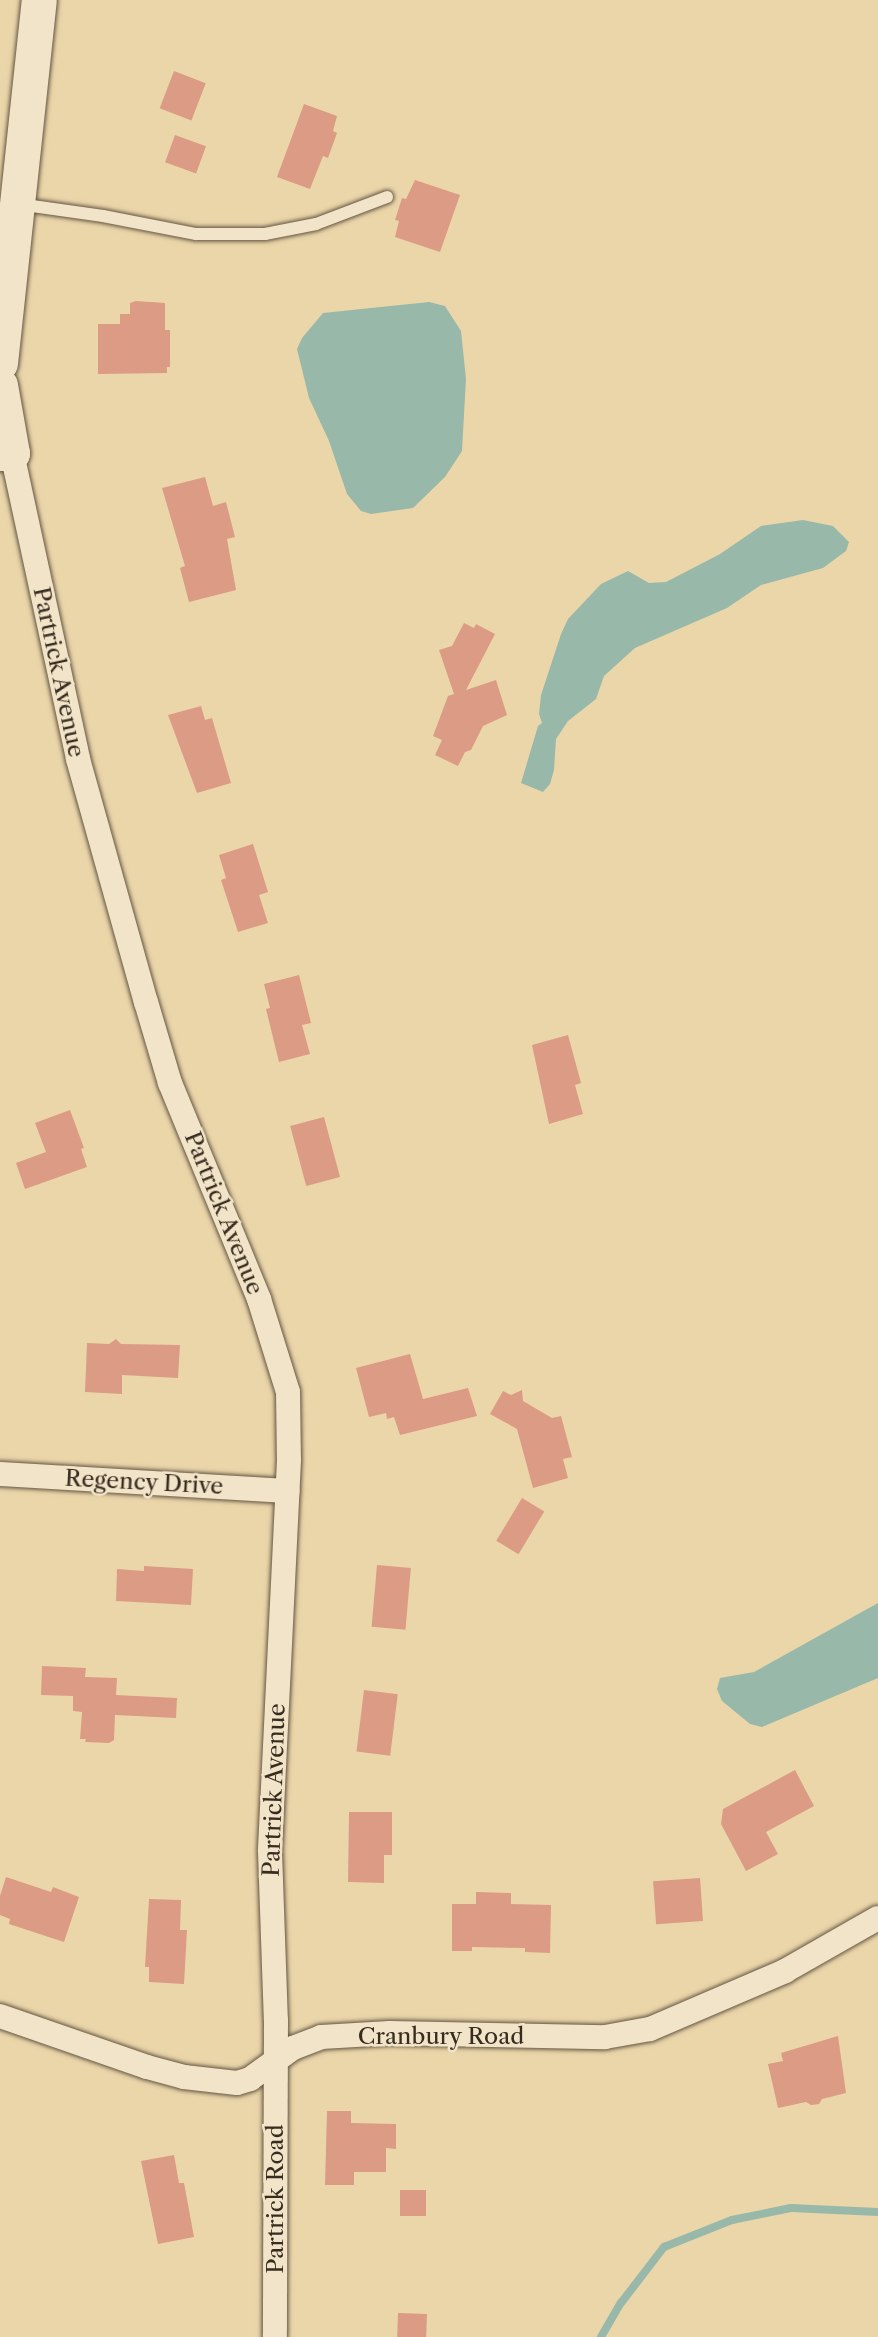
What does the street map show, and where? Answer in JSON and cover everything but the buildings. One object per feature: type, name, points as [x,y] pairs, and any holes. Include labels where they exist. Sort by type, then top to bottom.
[{"type":"street","points":[[0,363],[39,0]]},
{"type":"street","name":"Partrick Avenue","points":[[0,385],[6,453],[78,759],[146,1002],[170,1083],[250,1273],[288,1392],[290,1432],[270,1852],[276,2061]]},
{"type":"street","name":"Regency Drive","points":[[0,1474],[287,1491]]},
{"type":"street","name":"Cranbury Road","points":[[0,2016],[147,2067],[196,2079],[237,2083],[250,2079],[293,2049],[321,2037],[390,2033],[605,2037],[650,2029],[785,1971],[878,1919]]},
{"type":"street","name":"Partrick Road","points":[[275,2337],[276,2061]]},
{"type":"lane","points":[[18,204],[103,216],[196,234],[265,233],[316,223],[387,197]]},
{"type":"shaded area","points":[[429,302],[445,306],[461,331],[466,379],[462,451],[445,477],[413,508],[371,514],[361,511],[347,494],[329,441],[309,398],[297,349],[302,338],[323,313]]},
{"type":"shaded area","points":[[803,520],[833,526],[849,542],[846,551],[823,568],[761,585],[727,608],[635,648],[604,676],[596,699],[568,721],[556,739],[554,770],[550,784],[543,792],[521,783],[538,726],[542,723],[539,714],[541,695],[561,634],[568,619],[601,584],[628,571],[649,583],[666,582],[720,554],[761,526]]},
{"type":"shaded area","points":[[878,1603],[878,1678],[762,1727],[750,1724],[722,1701],[717,1689],[720,1678],[754,1672]]},
{"type":"waterway","points":[[601,2337],[621,2303],[664,2247],[732,2220],[791,2208],[878,2212]]}]
